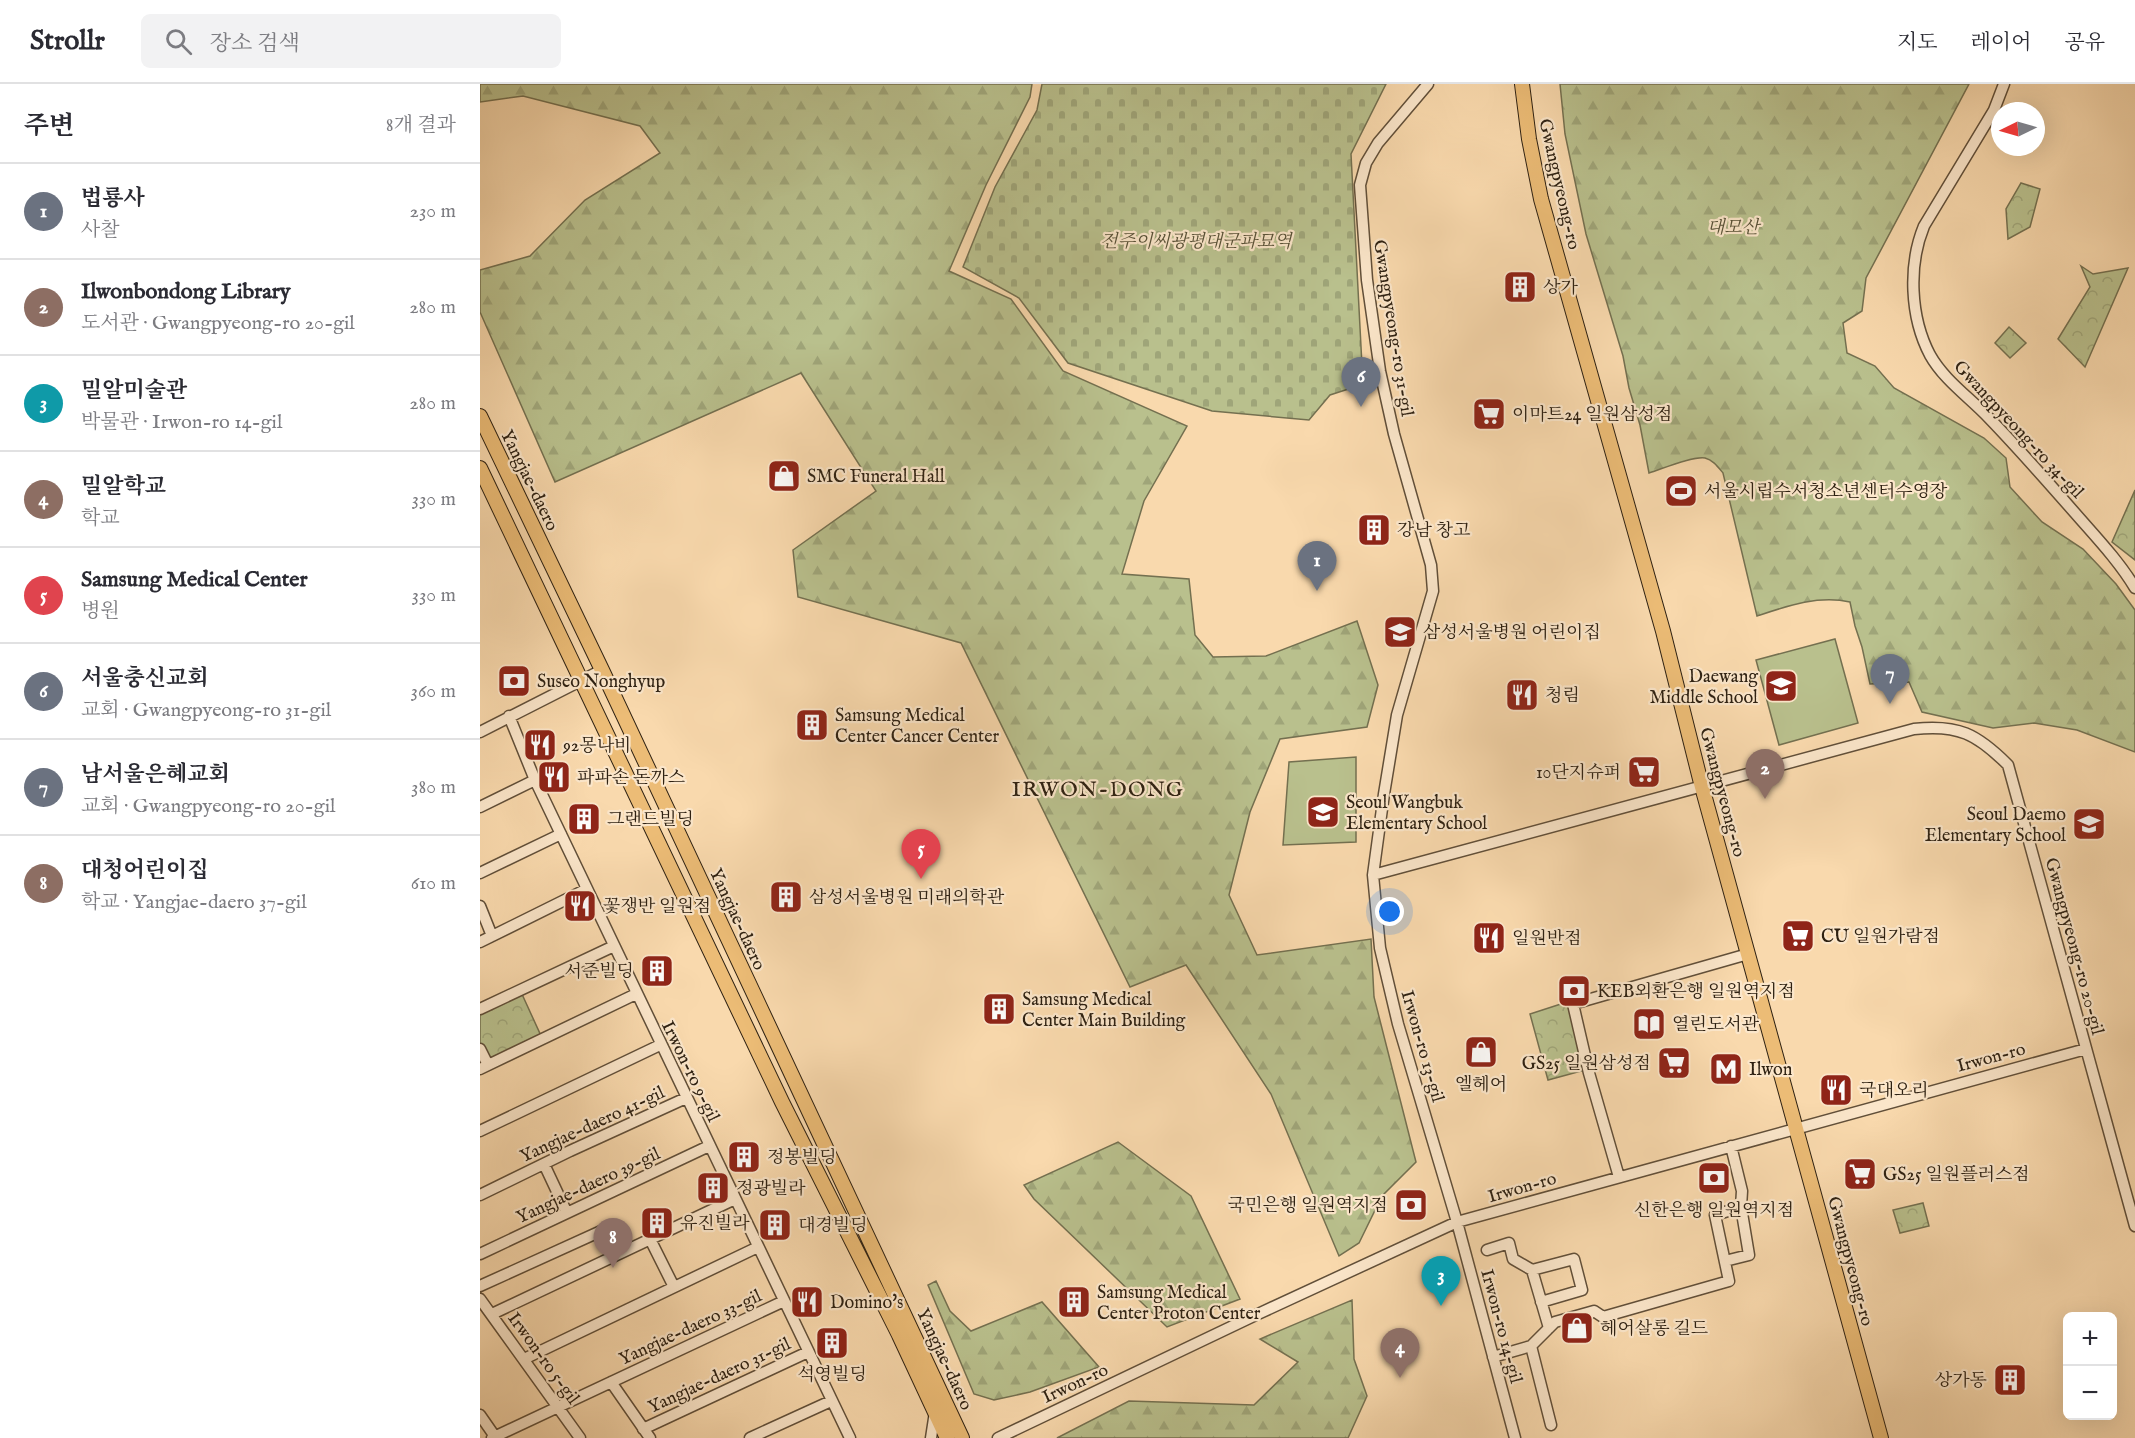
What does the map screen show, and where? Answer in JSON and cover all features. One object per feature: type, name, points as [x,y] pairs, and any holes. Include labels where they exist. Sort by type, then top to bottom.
[{"type":"main road","name":"Gwangpyeong-ro","points":[[1522,84],[1529,139],[1541,200],[1663,631],[1702,786],[1881,1438]]},
{"type":"main road","name":"Yangjae-daero","points":[[480,416],[602,670],[962,1438]]},
{"type":"main road","name":"Yangjae-daero","points":[[480,468],[772,1080],[947,1438]]},
{"type":"street","name":"Gwangpyeong-ro 31-gil","points":[[1374,875],[1397,715],[1432,591],[1431,565],[1394,434],[1380,371],[1367,280],[1359,185],[1366,163],[1378,143],[1428,84]]},
{"type":"street","name":"Gwangpyeong-ro 34-gil","points":[[2004,84],[1994,110],[1924,226],[1917,246],[1913,272],[1916,309],[1922,334],[1931,355],[1948,380],[1968,396],[2014,444],[2092,532],[2135,588]]},
{"type":"street","points":[[480,732],[602,670]]},
{"type":"street","name":"Irwon-ro 9-gil","points":[[509,716],[535,780],[660,1045],[850,1438]]},
{"type":"street","name":"Gwangpyeong-ro 20-gil","points":[[1374,875],[1914,729],[1950,728],[1983,741],[2007,765],[2135,1226]]},
{"type":"street","points":[[480,807],[535,780]]},
{"type":"street","points":[[480,873],[561,834]]},
{"type":"street","name":"Irwon-ro 13-gil","points":[[1374,875],[1380,948],[1398,1024],[1456,1222]]},
{"type":"street","points":[[480,942],[587,889]]},
{"type":"street","points":[[480,906],[492,936]]},
{"type":"street","points":[[480,1009],[614,946]]},
{"type":"street","points":[[1619,1177],[1589,1073],[1573,1004],[1748,954]]},
{"type":"street","points":[[480,1049],[484,1067],[636,994]]},
{"type":"street","points":[[480,1131],[660,1045]]},
{"type":"street","name":"Irwon-ro","points":[[998,1438],[1456,1222],[2086,1048]]},
{"type":"street","name":"Yangjae-daero 41-gil","points":[[480,1195],[686,1098]]},
{"type":"street","name":"Yangjae-daero 39-gil","points":[[480,1254],[709,1146]]},
{"type":"street","points":[[1725,1261],[1749,1255],[1741,1207],[1742,1191],[1731,1146]]},
{"type":"street","points":[[544,1164],[567,1213]]},
{"type":"street","points":[[492,1314],[735,1199]]},
{"type":"street","points":[[1493,1357],[1531,1346],[1555,1322],[1594,1311],[1603,1317],[1729,1281],[1715,1215],[1741,1207]]},
{"type":"street","name":"Irwon-ro 14-gil","points":[[1456,1222],[1515,1438]]},
{"type":"street","points":[[480,1286],[610,1227]]},
{"type":"street","points":[[650,1239],[674,1287]]},
{"type":"street","points":[[1487,1250],[1509,1243],[1513,1259],[1533,1270],[1574,1259],[1582,1290],[1541,1302]]},
{"type":"street","points":[[524,1359],[758,1247]]},
{"type":"street","points":[[1533,1270],[1549,1328]]},
{"type":"street","name":"Irwon-ro 5-gil","points":[[480,1299],[580,1438]]},
{"type":"street","name":"Yangjae-daero 33-gil","points":[[494,1438],[783,1301]]},
{"type":"street","points":[[1531,1346],[1551,1425]]},
{"type":"street","name":"Yangjae-daero 31-gil","points":[[646,1433],[808,1352]]},
{"type":"street","name":"Yangjae-daero 33-gil","points":[[611,1382],[646,1433]]},
{"type":"street","points":[[750,1438],[831,1401]]},
{"type":"street","points":[[931,1438],[935,1412]]},
{"type":"street","points":[[480,1415],[494,1438]]},
{"type":"green space","points":[[480,84],[1032,84],[1030,97],[986,185],[949,271],[1011,299],[1063,371],[1187,426],[1144,501],[1122,574],[1189,579],[1195,635],[1213,657],[1266,656],[1357,621],[1378,685],[1367,727],[1280,739],[1250,812],[1229,895],[1257,955],[1371,939],[1374,997],[1416,1162],[1382,1196],[1359,1243],[1339,1256],[1271,1094],[1186,965],[1130,987],[961,643],[798,597],[793,550],[876,491],[801,373],[555,482],[480,312],[480,270],[530,256],[585,200],[660,153],[640,126],[523,96],[480,102]]},
{"type":"green space","name":"전주이씨광평대군파묘역","points":[[1042,84],[1386,84],[1351,154],[1362,366],[1361,385],[1330,395],[1309,420],[1212,411],[1068,363],[1019,298],[963,267],[995,187],[1037,110]]},
{"type":"green space","name":"대모산","points":[[1560,84],[1969,84],[1866,278],[1862,311],[1843,323],[1847,353],[1875,366],[1894,388],[1984,438],[2006,458],[2010,487],[2042,522],[2083,549],[2116,584],[2135,610],[2135,752],[2077,730],[2034,723],[1993,728],[1922,712],[1909,682],[1870,684],[1850,602],[1814,601],[1791,605],[1757,616],[1723,473],[1710,460],[1699,458],[1649,473],[1623,356],[1586,234],[1565,134]]},
{"type":"green space","points":[[2021,183],[2040,189],[2030,227],[2008,239],[2006,209]]},
{"type":"green space","points":[[2081,266],[2093,274],[2128,268],[2085,367],[2058,339],[2090,287]]},
{"type":"green space","points":[[2009,327],[2026,343],[2010,358],[1995,343]]},
{"type":"green space","points":[[2135,490],[2135,560],[2112,542]]},
{"type":"green space","points":[[1835,639],[1858,723],[1779,745],[1756,660]]},
{"type":"green space","points":[[1356,757],[1356,842],[1283,845],[1289,762]]},
{"type":"green space","points":[[521,992],[542,1038],[489,1063],[480,1044],[480,1011]]},
{"type":"green space","points":[[1567,1002],[1585,1070],[1548,1080],[1530,1014]]},
{"type":"green space","points":[[1118,1142],[1191,1196],[1240,1299],[1167,1327],[1034,1199],[1024,1185]]},
{"type":"green space","points":[[1923,1203],[1929,1226],[1900,1233],[1893,1210]]},
{"type":"green space","points":[[936,1281],[950,1311],[971,1331],[1042,1302],[1099,1367],[1030,1392],[994,1400],[974,1394],[928,1285]]},
{"type":"green space","points":[[1352,1300],[1354,1359],[1367,1396],[1348,1438],[1057,1438],[1129,1401],[1254,1405],[1298,1362],[1260,1339]]},
{"type":"place","name":"상가","points":[[1520,287]]},
{"type":"place","name":"서울충신교회","points":[[1361,407]]},
{"type":"place","name":"이마트24 일원삼성점","points":[[1489,414]]},
{"type":"place","name":"SMC Funeral Hall","points":[[784,476]]},
{"type":"place","name":"서울시립수서청소년센터수영장","points":[[1681,491]]},
{"type":"place","name":"강남 창고","points":[[1374,530]]},
{"type":"place","name":"법룡사","points":[[1317,591]]},
{"type":"place","name":"삼성서울병원 어린이집","points":[[1400,632]]},
{"type":"place","name":"Suseo Nonghyup","points":[[514,681]]},
{"type":"place","name":"Daewang Middle School","points":[[1781,686]]},
{"type":"place","name":"청림","points":[[1522,695]]},
{"type":"place","name":"남서울은혜교회","points":[[1890,704]]},
{"type":"place","name":"Samsung Medical Center Cancer Center","points":[[812,725]]},
{"type":"place","name":"92몽나비","points":[[540,745]]},
{"type":"place","name":"10단지슈퍼","points":[[1644,772]]},
{"type":"place","name":"파파손 돈까스","points":[[554,777]]},
{"type":"place","name":"Ilwonbondong Library","points":[[1765,799]]},
{"type":"place","name":"Seoul Wangbuk Elementary School","points":[[1323,812]]},
{"type":"place","name":"그랜드빌딩","points":[[584,819]]},
{"type":"place","name":"Seoul Daemo Elementary School","points":[[2089,824]]},
{"type":"place","name":"Samsung Medical Center","points":[[921,879]]},
{"type":"place","name":"삼성서울병원 미래의학관","points":[[786,897]]},
{"type":"place","name":"꽃쟁반 일원점","points":[[580,906]]},
{"type":"place","name":"CU 일원가람점","points":[[1798,936]]},
{"type":"place","name":"일원반점","points":[[1489,938]]},
{"type":"place","name":"서준빌딩","points":[[657,971]]},
{"type":"place","name":"KEB외환은행 일원역지점","points":[[1574,991]]},
{"type":"place","name":"Samsung Medical Center Main Building","points":[[999,1009]]},
{"type":"place","name":"열린도서관","points":[[1649,1024]]},
{"type":"place","name":"엘헤어","points":[[1481,1052]]},
{"type":"place","name":"GS25 일원삼성점","points":[[1674,1063]]},
{"type":"place","name":"Ilwon","points":[[1726,1069]]},
{"type":"place","name":"국대오리","points":[[1836,1090]]},
{"type":"place","name":"정봉빌딩","points":[[744,1157]]},
{"type":"place","name":"GS25 일원플러스점","points":[[1860,1174]]},
{"type":"place","name":"신한은행 일원역지점","points":[[1714,1178]]},
{"type":"place","name":"정광빌라","points":[[713,1188]]},
{"type":"place","name":"국민은행 일원역지점","points":[[1411,1205]]},
{"type":"place","name":"유진빌라","points":[[657,1223]]},
{"type":"place","name":"대경빌딩","points":[[775,1225]]},
{"type":"place","name":"대청어린이집","points":[[613,1268]]},
{"type":"place","name":"Domino's","points":[[807,1302]]},
{"type":"place","name":"Samsung Medical Center Proton Center","points":[[1074,1302]]},
{"type":"place","name":"밀알미술관","points":[[1441,1306]]},
{"type":"place","name":"헤어살롱 길드","points":[[1577,1328]]},
{"type":"place","name":"석영빌딩","points":[[832,1343]]},
{"type":"place","name":"밀알학교","points":[[1400,1378]]},
{"type":"place","name":"상가동","points":[[2010,1380]]},
{"type":"district","name":"IRWON-DONG","points":[[1098,789]]}]
